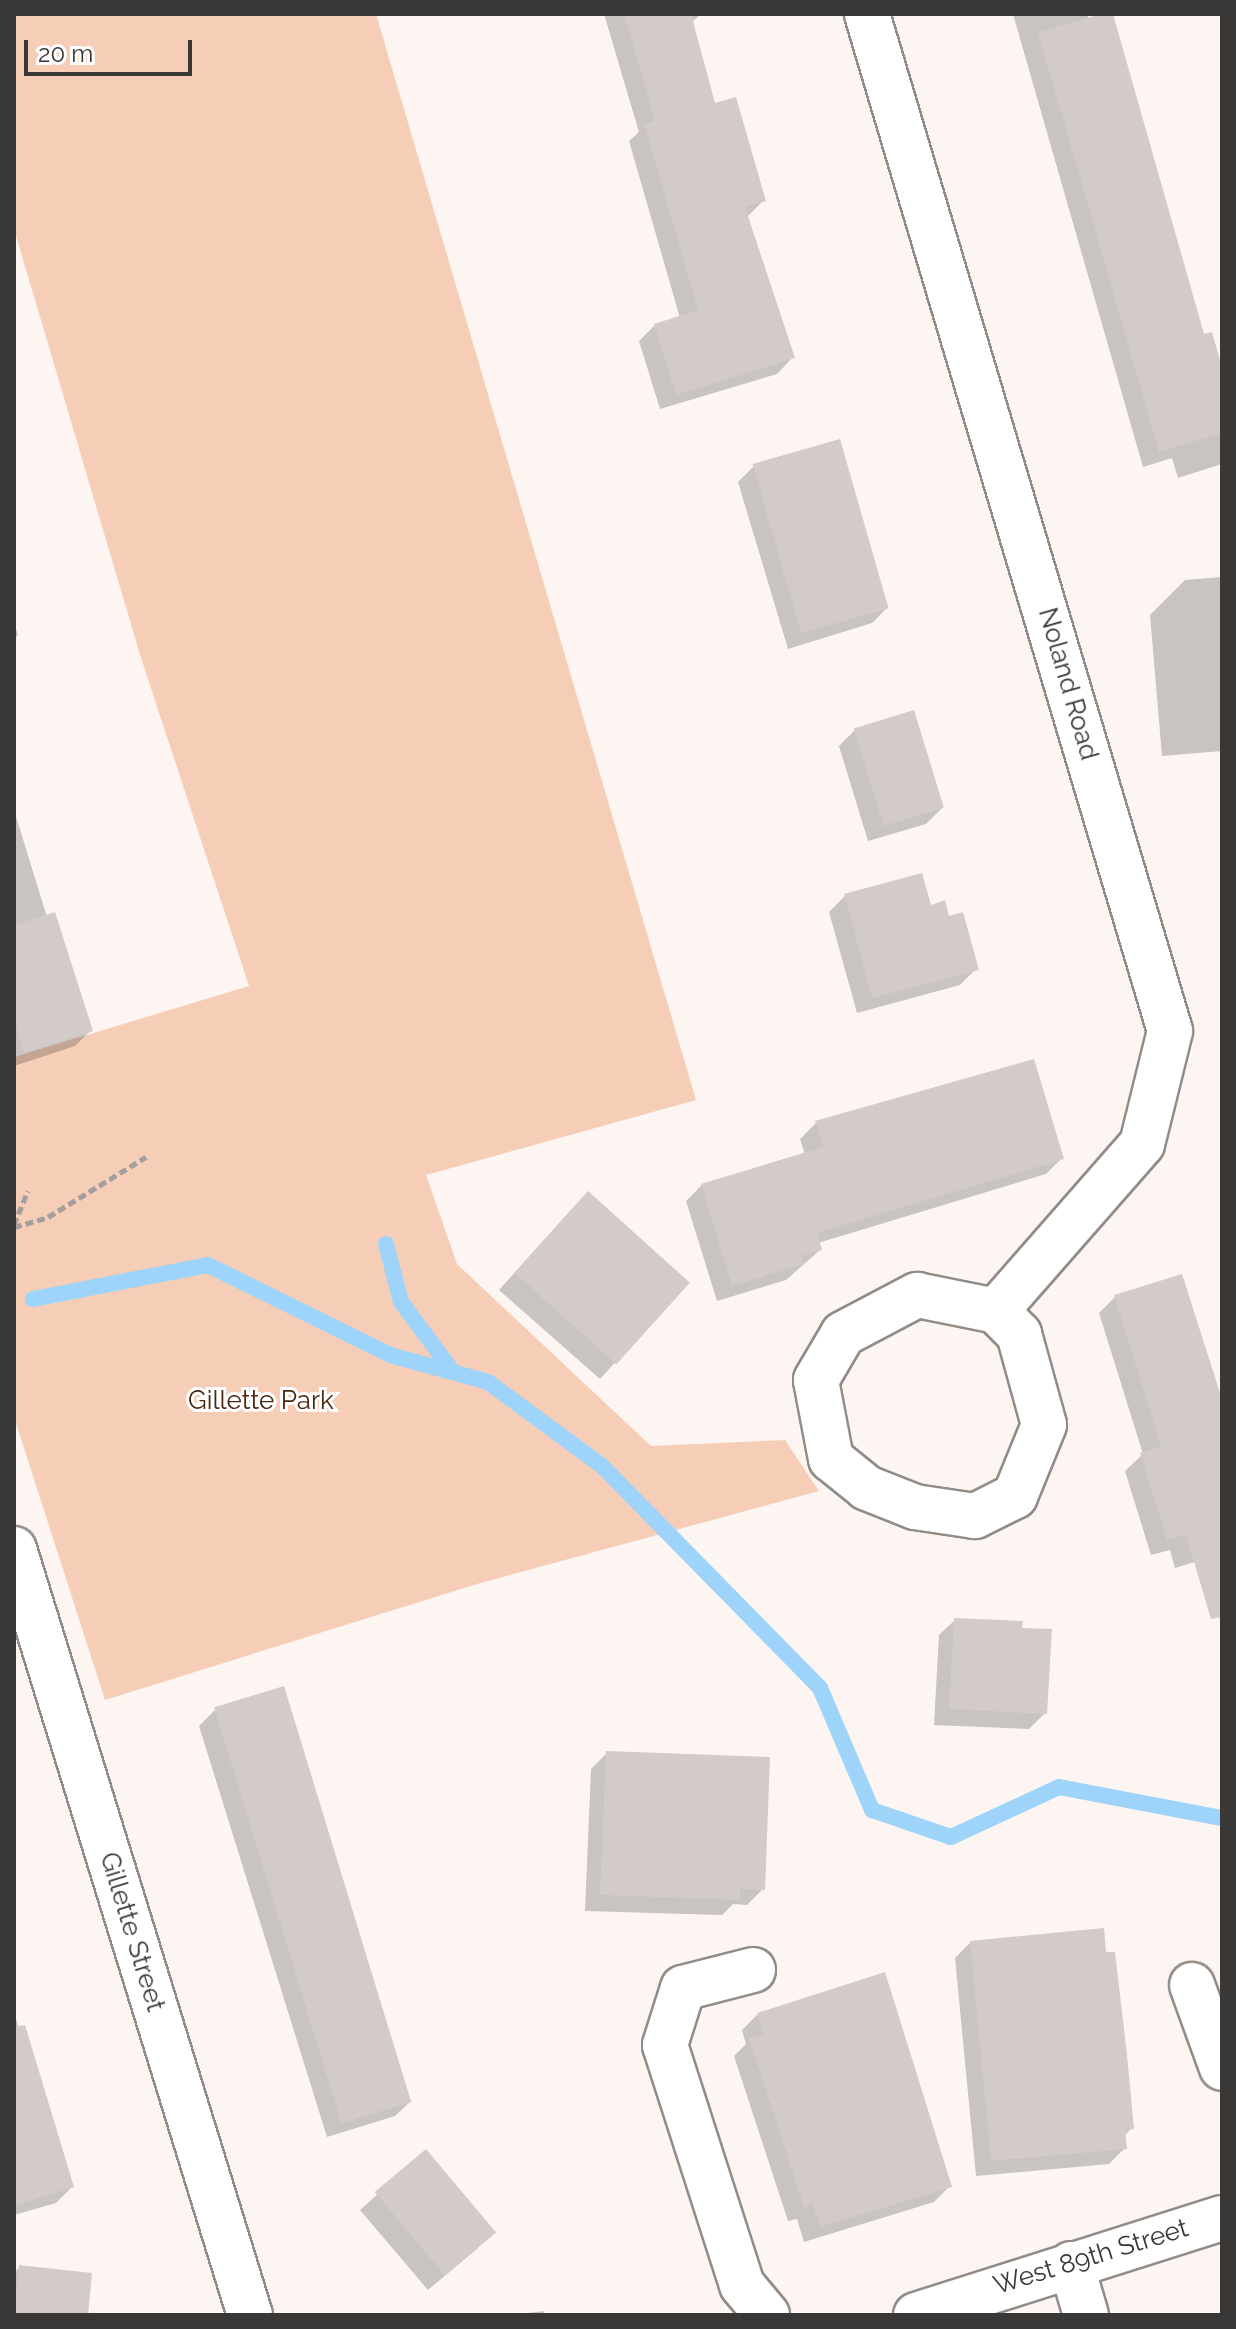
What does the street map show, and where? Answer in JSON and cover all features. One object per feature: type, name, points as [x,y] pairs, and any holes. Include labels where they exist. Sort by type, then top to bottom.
[{"type":"street","name":"Noland Road","points":[[867,14],[1170,1031],[1142,1144],[996,1311]]},
{"type":"street","points":[[917,1295],[996,1311],[1019,1334],[1044,1425],[1015,1496],[975,1516],[915,1507],[867,1488],[831,1459],[816,1380],[843,1334],[917,1295]]},
{"type":"street","name":"Gillette Street","points":[[14,1549],[250,2315]]},
{"type":"street","points":[[753,1970],[683,1988],[665,2045],[742,2285],[767,2315]]},
{"type":"street","points":[[1192,1985],[1222,2068]]},
{"type":"street","name":"West 89th Street","points":[[916,2315],[1222,2218]]},
{"type":"street","points":[[1071,2264],[1086,2315]]},
{"type":"path","points":[[14,1226],[48,1217],[146,1157]]},
{"type":"path","points":[[14,1226],[28,1191]]},
{"type":"green space","name":"Gillette Park","points":[[14,14],[376,14],[696,1100],[426,1175],[457,1264],[651,1446],[785,1440],[819,1491],[477,1584],[105,1700],[14,1417],[14,1057],[249,986],[141,658],[14,229]]},
{"type":"building","points":[[624,14],[691,14],[715,103],[736,97],[766,201],[745,207],[795,358],[676,395],[654,324],[698,310],[644,124],[655,121]]},
{"type":"building","points":[[1101,14],[1113,14],[1204,334],[1212,332],[1222,367],[1222,433],[1159,452],[1038,32]]},
{"type":"building","points":[[840,439],[889,608],[801,633],[753,464]]},
{"type":"building","points":[[914,710],[944,808],[884,826],[854,728]]},
{"type":"building","points":[[922,873],[931,905],[945,900],[949,916],[963,912],[979,970],[872,998],[844,894]]},
{"type":"building","points":[[55,912],[93,1031],[25,1053],[14,1020],[14,925]]},
{"type":"building","points":[[1034,1059],[1064,1159],[817,1233],[822,1250],[802,1256],[804,1264],[732,1286],[701,1184],[823,1147],[815,1121]]},
{"type":"building","points":[[588,1191],[690,1283],[616,1364],[514,1273]]},
{"type":"building","points":[[1182,1274],[1222,1399],[1222,1617],[1211,1619],[1186,1535],[1167,1540],[1140,1453],[1161,1446],[1114,1295]]},
{"type":"building","points":[[954,1618],[1023,1621],[1022,1628],[1052,1629],[1047,1714],[949,1709]]},
{"type":"building","points":[[284,1686],[411,2102],[341,2123],[214,1707]]},
{"type":"building","points":[[606,1751],[770,1757],[765,1890],[740,1889],[740,1900],[600,1895]]},
{"type":"building","points":[[1104,1928],[1106,1952],[1115,1952],[1127,2055],[1134,2129],[1125,2130],[1127,2149],[991,2161],[970,1941]]},
{"type":"building","points":[[885,1972],[952,2187],[820,2227],[813,2204],[804,2207],[749,2038],[763,2034],[757,2013]]},
{"type":"building","points":[[25,2025],[74,2187],[14,2206],[14,2027]]},
{"type":"building","points":[[426,2149],[496,2232],[445,2276],[375,2192]]},
{"type":"building","points":[[19,2265],[92,2273],[88,2315],[14,2315]]},
{"type":"waterway","points":[[386,1244],[401,1302],[453,1372]]},
{"type":"waterway","points":[[33,1299],[208,1265],[390,1355],[488,1382],[602,1466],[820,1688],[872,1810],[951,1837],[1059,1787],[1222,1818]]}]
